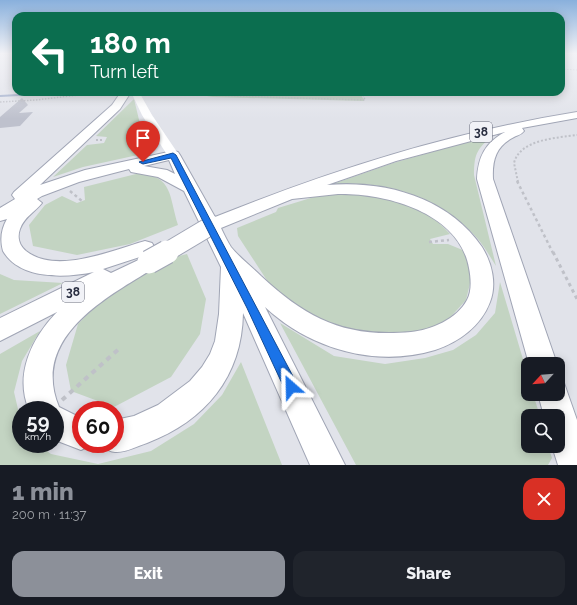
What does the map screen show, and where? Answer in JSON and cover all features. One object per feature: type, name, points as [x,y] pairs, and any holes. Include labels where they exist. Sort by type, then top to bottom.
[{"type":"main road","points":[[0,214],[116,107],[123,96]]},
{"type":"main road","points":[[541,357],[488,190],[486,179],[486,162],[493,147],[508,135],[532,126],[577,115]]},
{"type":"main road","name":"38","points":[[0,330],[147,255],[212,225],[262,204],[355,169],[441,142],[513,125],[577,115]]},
{"type":"main road","points":[[0,214],[42,190],[93,174],[173,155],[227,258],[328,465]]},
{"type":"main road","points":[[113,169],[156,171],[190,188]]},
{"type":"main road","points":[[93,174],[53,190],[23,211],[16,221],[9,236],[9,242],[15,254],[21,259],[35,264],[61,268],[147,255]]},
{"type":"main road","points":[[227,258],[292,316],[317,330],[344,340],[373,345],[405,345],[424,341],[450,331],[464,320],[475,307],[480,293],[482,279],[478,258],[466,238],[441,216],[406,198],[372,190],[341,189],[288,194]]},
{"type":"main road","points":[[44,401],[39,394],[38,370],[45,347],[57,328],[73,311],[147,255]]},
{"type":"main road","points":[[124,434],[144,429],[172,414],[196,396],[216,371],[223,357],[228,341],[227,258]]},
{"type":"main road","points":[[555,401],[575,465]]},
{"type":"street","points":[[137,96],[147,115],[173,155]]},
{"type":"street","points":[[144,96],[155,114],[173,155]]},
{"type":"path","points":[[0,102],[70,96]]},
{"type":"path","points":[[236,96],[366,100],[364,96]]},
{"type":"path","points":[[577,135],[544,141],[526,147],[516,156],[514,170],[519,186],[577,299]]},
{"type":"path","points":[[64,401],[121,348]]},
{"type":"green space","points":[[207,96],[362,96],[364,101]]},
{"type":"green space","points":[[134,99],[147,153],[83,167],[53,177],[87,145],[104,143],[107,137],[96,136]]},
{"type":"green space","points":[[495,134],[478,151],[475,161],[474,175],[496,266],[477,238],[446,212],[429,202],[391,188],[351,184],[330,185],[393,163]]},
{"type":"green space","points":[[140,173],[151,175],[159,179],[164,184],[171,197],[178,225],[130,244],[77,255],[33,246],[29,225],[45,205],[62,196],[77,203],[85,200],[84,187]]},
{"type":"green space","points":[[344,193],[388,199],[415,208],[427,214],[450,234],[430,239],[433,244],[448,244],[465,251],[472,275],[466,300],[447,321],[420,332],[393,336],[359,334],[304,314],[268,282],[238,236],[237,228],[276,212],[278,208],[314,197]]},
{"type":"green space","points":[[187,254],[206,299],[200,334],[171,377],[124,402],[98,401],[71,391],[66,365],[78,324],[112,289],[175,257]]},
{"type":"green space","points":[[0,274],[14,280],[63,283],[0,314]]},
{"type":"green space","points":[[500,282],[522,357],[521,357],[521,401],[535,401],[538,409],[521,409],[521,453],[550,453],[552,458],[548,465],[356,465],[280,323],[334,356],[385,364],[425,358],[453,350],[476,335],[495,313]]},
{"type":"green space","points":[[40,331],[22,361],[14,392],[16,401],[12,401],[12,453],[50,453],[98,464],[151,451],[194,424],[222,395],[241,362],[282,465],[0,465],[0,354]]},
{"type":"building","points":[[22,98],[28,105],[19,113],[33,112],[20,126],[0,128],[0,117]]},
{"type":"waterway","points":[[0,96],[12,95]]},
{"type":"route","points":[[143,162],[173,155],[253,308],[291,387]]}]
